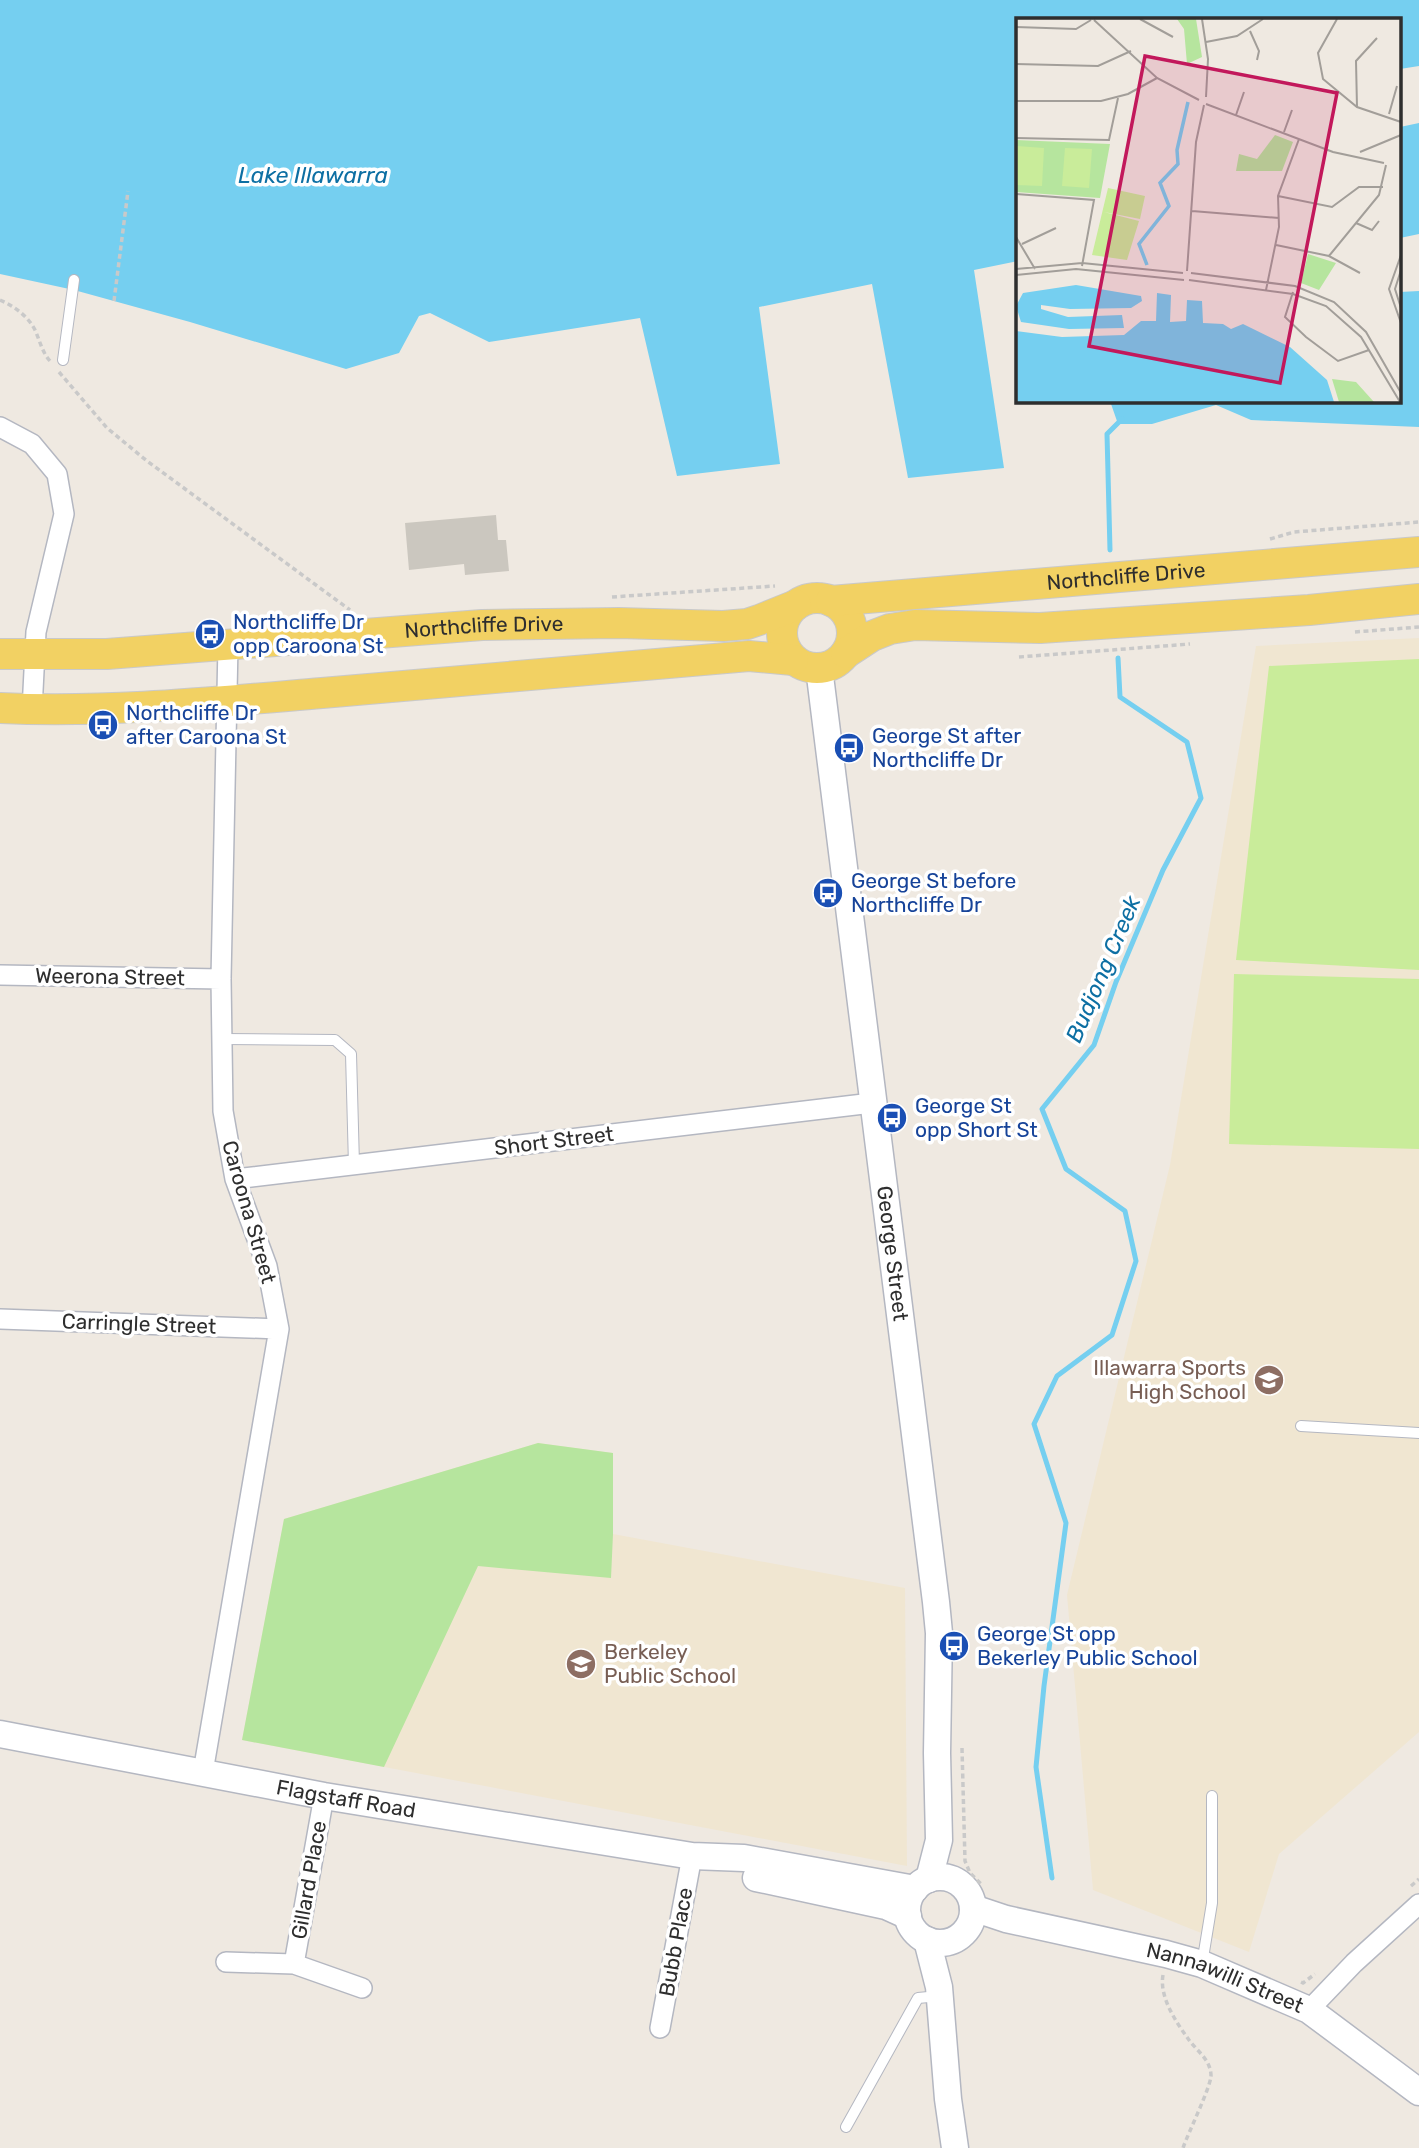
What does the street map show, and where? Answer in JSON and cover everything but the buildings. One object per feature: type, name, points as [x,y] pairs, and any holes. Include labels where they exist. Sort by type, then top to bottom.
[{"type":"main road","name":"Northcliffe Drive","points":[[831,601],[1419,552]]},
{"type":"main road","name":"Northcliffe Drive","points":[[0,654],[107,654],[482,625],[747,624],[759,620],[786,595]]},
{"type":"main road","points":[[0,708],[32,710],[228,701],[749,656],[806,664],[830,666],[846,653],[850,644],[851,624],[840,606],[831,601],[814,598],[804,600],[786,595],[788,612],[783,621],[782,642],[806,664]]},
{"type":"main road","name":"Northcliffe Drive","points":[[846,653],[872,636],[890,629],[915,625],[1040,628],[1309,610],[1419,599]]},
{"type":"main road","name":"George Street","points":[[806,664],[872,1103],[939,1633],[939,1840],[933,1883],[908,1902],[908,1916]]},
{"type":"main road","name":"Flagstaff Road","points":[[0,1734],[324,1796],[692,1856],[744,1858],[933,1883]]},
{"type":"main road","name":"Flagstaff Road","points":[[692,1856],[741,1875],[886,1906],[908,1916]]},
{"type":"main road","points":[[933,1883],[967,1892],[939,1992],[955,2148]]},
{"type":"main road","points":[[908,1916],[918,1934],[961,1921]]},
{"type":"main road","name":"Nannawilli Street","points":[[961,1921],[1006,1919],[1202,1964],[1309,2010],[1419,2092]]},
{"type":"street","points":[[0,426],[32,444],[57,474],[64,514],[36,632],[32,710]]},
{"type":"street","name":"Caroona Street","points":[[203,1772],[279,1329],[267,1266],[235,1179],[223,1111],[221,979],[228,645]]},
{"type":"street","name":"Weerona Street","points":[[0,975],[221,979]]},
{"type":"street","name":"Short Street","points":[[235,1179],[872,1103]]},
{"type":"street","name":"Carringle Street","points":[[0,1319],[279,1329]]},
{"type":"street","name":"Gillard Place","points":[[294,1964],[324,1796]]},
{"type":"street","name":"Bubb Place","points":[[660,2028],[692,1856]]},
{"type":"street","points":[[1309,2010],[1414,1896]]},
{"type":"street","name":"Gillard Place","points":[[226,1962],[294,1964],[362,1988]]},
{"type":"lane","points":[[63,360],[74,280]]},
{"type":"lane","points":[[222,1039],[335,1040],[351,1054],[354,1164]]},
{"type":"lane","points":[[1301,1426],[1419,1433]]},
{"type":"lane","points":[[1202,1964],[1212,1903],[1212,1796]]},
{"type":"lane","points":[[846,2127],[918,1998],[939,1992]]},
{"type":"path","points":[[114,300],[128,191]]},
{"type":"path","points":[[0,300],[14,306],[33,327],[44,354],[51,362]]},
{"type":"path","points":[[58,370],[107,428],[147,461],[351,611]]},
{"type":"path","points":[[604,598],[786,595]]},
{"type":"path","points":[[961,1921],[970,1873],[965,1861],[962,1748]]},
{"type":"path","points":[[1414,1896],[1419,1879]]},
{"type":"path","points":[[1166,1954],[1161,1983],[1172,2014],[1189,2040],[1209,2062],[1211,2078],[1183,2148]]},
{"type":"path","points":[[1296,1982],[1303,1983],[1320,1970]]},
{"type":"shaded area","name":"Illawarra Sports High School","points":[[1419,638],[1419,1732],[1279,1854],[1249,1952],[1093,1890],[1067,1595],[1170,1165],[1256,646]]},
{"type":"shaded area","name":"Berkeley Public School","points":[[538,1443],[613,1453],[613,1534],[905,1588],[907,1866],[242,1740],[284,1519]]},
{"type":"green space","points":[[1419,659],[1419,970],[1236,960],[1269,666]]},
{"type":"green space","points":[[1234,974],[1419,979],[1419,1149],[1229,1144]]},
{"type":"green space","points":[[538,1443],[613,1453],[611,1578],[478,1566],[384,1767],[242,1740],[284,1519]]},
{"type":"water","name":"Lake Illawarra","points":[[0,0],[1419,0],[1419,66],[1402,69],[1402,18],[1016,18],[1016,261],[974,270],[1004,468],[908,478],[872,284],[759,307],[780,464],[677,476],[640,318],[489,342],[430,313],[419,316],[399,353],[346,369],[74,290],[0,274]]},
{"type":"water","points":[[1419,123],[1419,234],[1402,238],[1402,127]]},
{"type":"water","points":[[1419,291],[1419,427],[1251,420],[1216,405],[1152,424],[1118,424],[1110,402],[1402,402],[1402,292]]},
{"type":"waterway","name":"Budjong Creek","points":[[1110,550],[1107,434],[1122,419]]},
{"type":"waterway","name":"Budjong Creek","points":[[1052,1878],[1036,1767],[1066,1523],[1034,1424],[1057,1376],[1112,1335],[1136,1261],[1125,1211],[1066,1169],[1042,1109],[1094,1045],[1116,982],[1163,870],[1201,798],[1187,742],[1120,697],[1118,658]]},
{"type":"place","name":"Northcliffe Dr opp Caroona St","points":[[210,634]]},
{"type":"place","name":"Northcliffe Dr after Caroona St","points":[[103,725]]},
{"type":"place","name":"George St after Northcliffe Dr","points":[[849,748]]},
{"type":"place","name":"George St before Northcliffe Dr","points":[[828,893]]},
{"type":"place","name":"George St opp Short St","points":[[892,1118]]},
{"type":"place","name":"Illawarra Sports High School","points":[[1269,1380]]},
{"type":"place","name":"George St opp Bekerley Public School","points":[[954,1646]]},
{"type":"place","name":"Berkeley Public School","points":[[581,1664]]}]
